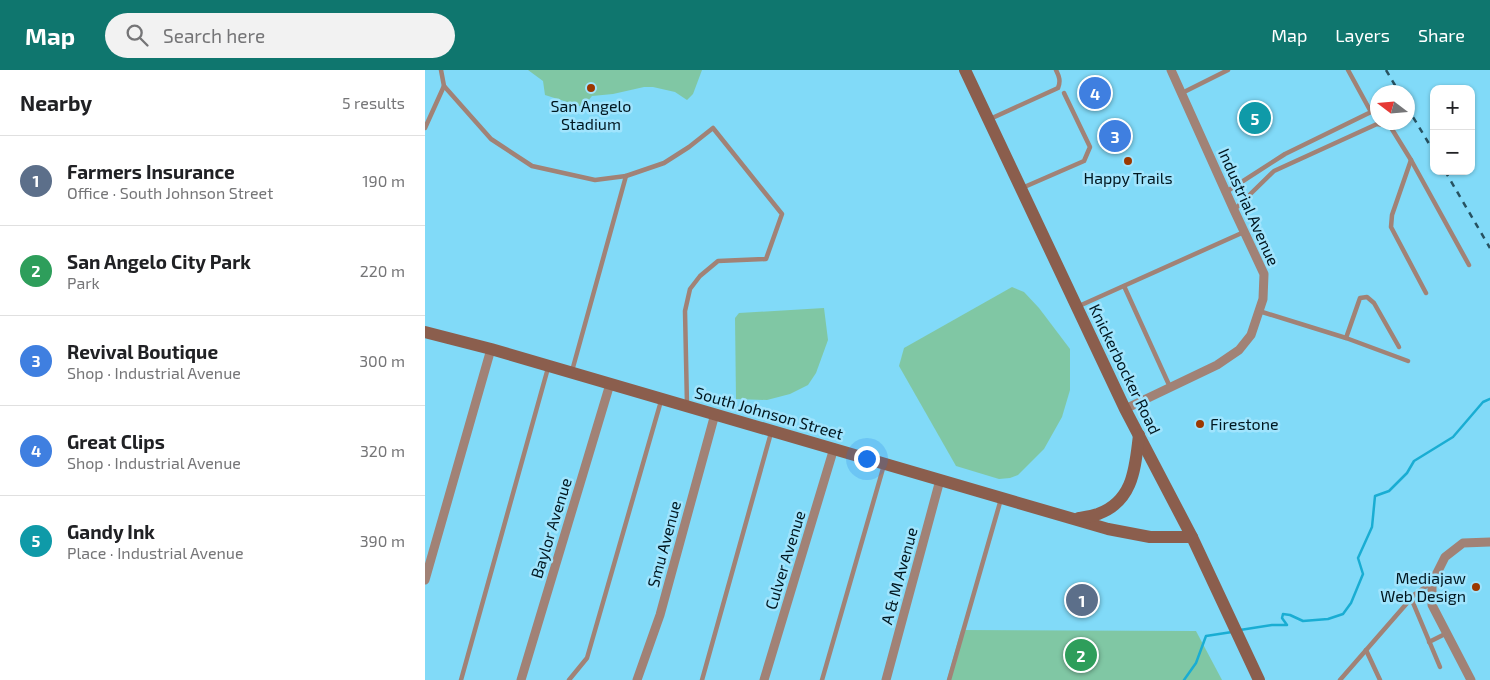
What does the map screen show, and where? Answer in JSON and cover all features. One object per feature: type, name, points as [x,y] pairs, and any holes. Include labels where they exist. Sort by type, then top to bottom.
[{"type":"main road","name":"Knickerbocker Road","points":[[965,70],[1125,409],[1192,537],[1259,680]]},
{"type":"main road","name":"South Johnson Street","points":[[425,332],[572,372],[1109,529],[1150,537],[1192,537]]},
{"type":"main road","points":[[1074,519],[1097,514],[1112,507],[1121,497],[1130,485],[1139,435]]},
{"type":"street","name":"Industrial Avenue","points":[[1125,409],[1217,365],[1239,350],[1251,335],[1263,300],[1264,274],[1171,70]]},
{"type":"street","points":[[425,580],[491,349]]},
{"type":"street","name":"Baylor Avenue","points":[[521,680],[610,384]]},
{"type":"street","name":"Smu Avenue","points":[[637,680],[660,615],[715,414]]},
{"type":"street","name":"Culver Avenue","points":[[764,680],[834,448]]},
{"type":"street","name":"A & M Avenue","points":[[886,680],[940,480]]},
{"type":"street","points":[[1471,680],[1432,605],[1432,583],[1445,557],[1463,543],[1490,542]]},
{"type":"lane","points":[[441,70],[444,86],[491,139],[532,166],[595,180],[626,176],[664,163],[689,147],[713,128],[782,214],[766,259],[718,261],[700,276],[690,289],[685,311],[687,406]]},
{"type":"lane","points":[[989,119],[1058,88],[1059,76],[1056,70]]},
{"type":"lane","points":[[1182,93],[1228,70]]},
{"type":"lane","points":[[1226,192],[1285,154],[1371,112],[1348,70]]},
{"type":"lane","points":[[425,128],[444,86]]},
{"type":"lane","points":[[1021,188],[1085,161],[1090,147],[1065,93]]},
{"type":"lane","points":[[1234,210],[1274,170],[1377,124],[1390,126],[1469,265]]},
{"type":"lane","points":[[1411,160],[1392,215],[1391,227],[1426,293]]},
{"type":"lane","points":[[572,372],[626,176]]},
{"type":"lane","points":[[1077,307],[1244,232]]},
{"type":"lane","points":[[1124,286],[1171,387]]},
{"type":"lane","points":[[1346,338],[1360,298],[1367,297],[1374,304],[1399,346]]},
{"type":"lane","points":[[1259,311],[1346,338],[1408,360]]},
{"type":"lane","points":[[461,680],[549,366]]},
{"type":"lane","points":[[569,680],[587,658],[661,399]]},
{"type":"lane","points":[[702,680],[772,431]]},
{"type":"lane","points":[[822,680],[885,463]]},
{"type":"lane","points":[[949,680],[1002,498]]},
{"type":"lane","points":[[1340,680],[1411,598],[1432,583]]},
{"type":"lane","points":[[1411,598],[1440,667]]},
{"type":"lane","points":[[1429,642],[1447,633]]},
{"type":"lane","points":[[1366,650],[1381,680]]},
{"type":"green space","name":"San Angelo Stadium","points":[[528,70],[702,70],[693,94],[687,100],[675,92],[644,87],[613,94],[592,96],[583,107],[545,95],[543,81]]},
{"type":"green space","points":[[1012,287],[1024,292],[1039,308],[1070,349],[1070,390],[1062,417],[1044,449],[1018,475],[999,479],[956,466],[899,366],[904,348]]},
{"type":"green space","points":[[824,308],[828,340],[816,373],[808,385],[790,394],[767,400],[736,399],[735,318],[739,313]]},
{"type":"green space","points":[[961,630],[1196,631],[1222,680],[947,680]]},
{"type":"waterway","points":[[1240,630],[1272,625],[1287,625],[1282,618],[1283,614],[1303,621],[1328,619],[1343,614],[1351,603],[1363,574],[1358,558],[1372,527],[1375,496],[1389,491],[1407,473],[1414,461],[1453,437],[1483,402],[1490,399]]},
{"type":"waterway","points":[[1184,680],[1196,663],[1206,636],[1232,632]]},
{"type":"railway","points":[[1386,70],[1395,85]]},
{"type":"railway","points":[[1415,120],[1430,145]]},
{"type":"railway","points":[[1447,175],[1490,248]]},
{"type":"place","name":"San Angelo Stadium","points":[[591,88]]},
{"type":"place","name":"Great Clips","points":[[1095,93]]},
{"type":"place","name":"Gandy Ink","points":[[1255,118]]},
{"type":"place","name":"Revival Boutique","points":[[1115,136]]},
{"type":"place","name":"Happy Trails","points":[[1128,161]]},
{"type":"place","name":"Firestone","points":[[1200,424]]},
{"type":"place","name":"Mediajaw Web Design","points":[[1476,587]]},
{"type":"place","name":"Farmers Insurance","points":[[1082,600]]},
{"type":"place","name":"San Angelo City Park","points":[[1081,655]]}]
